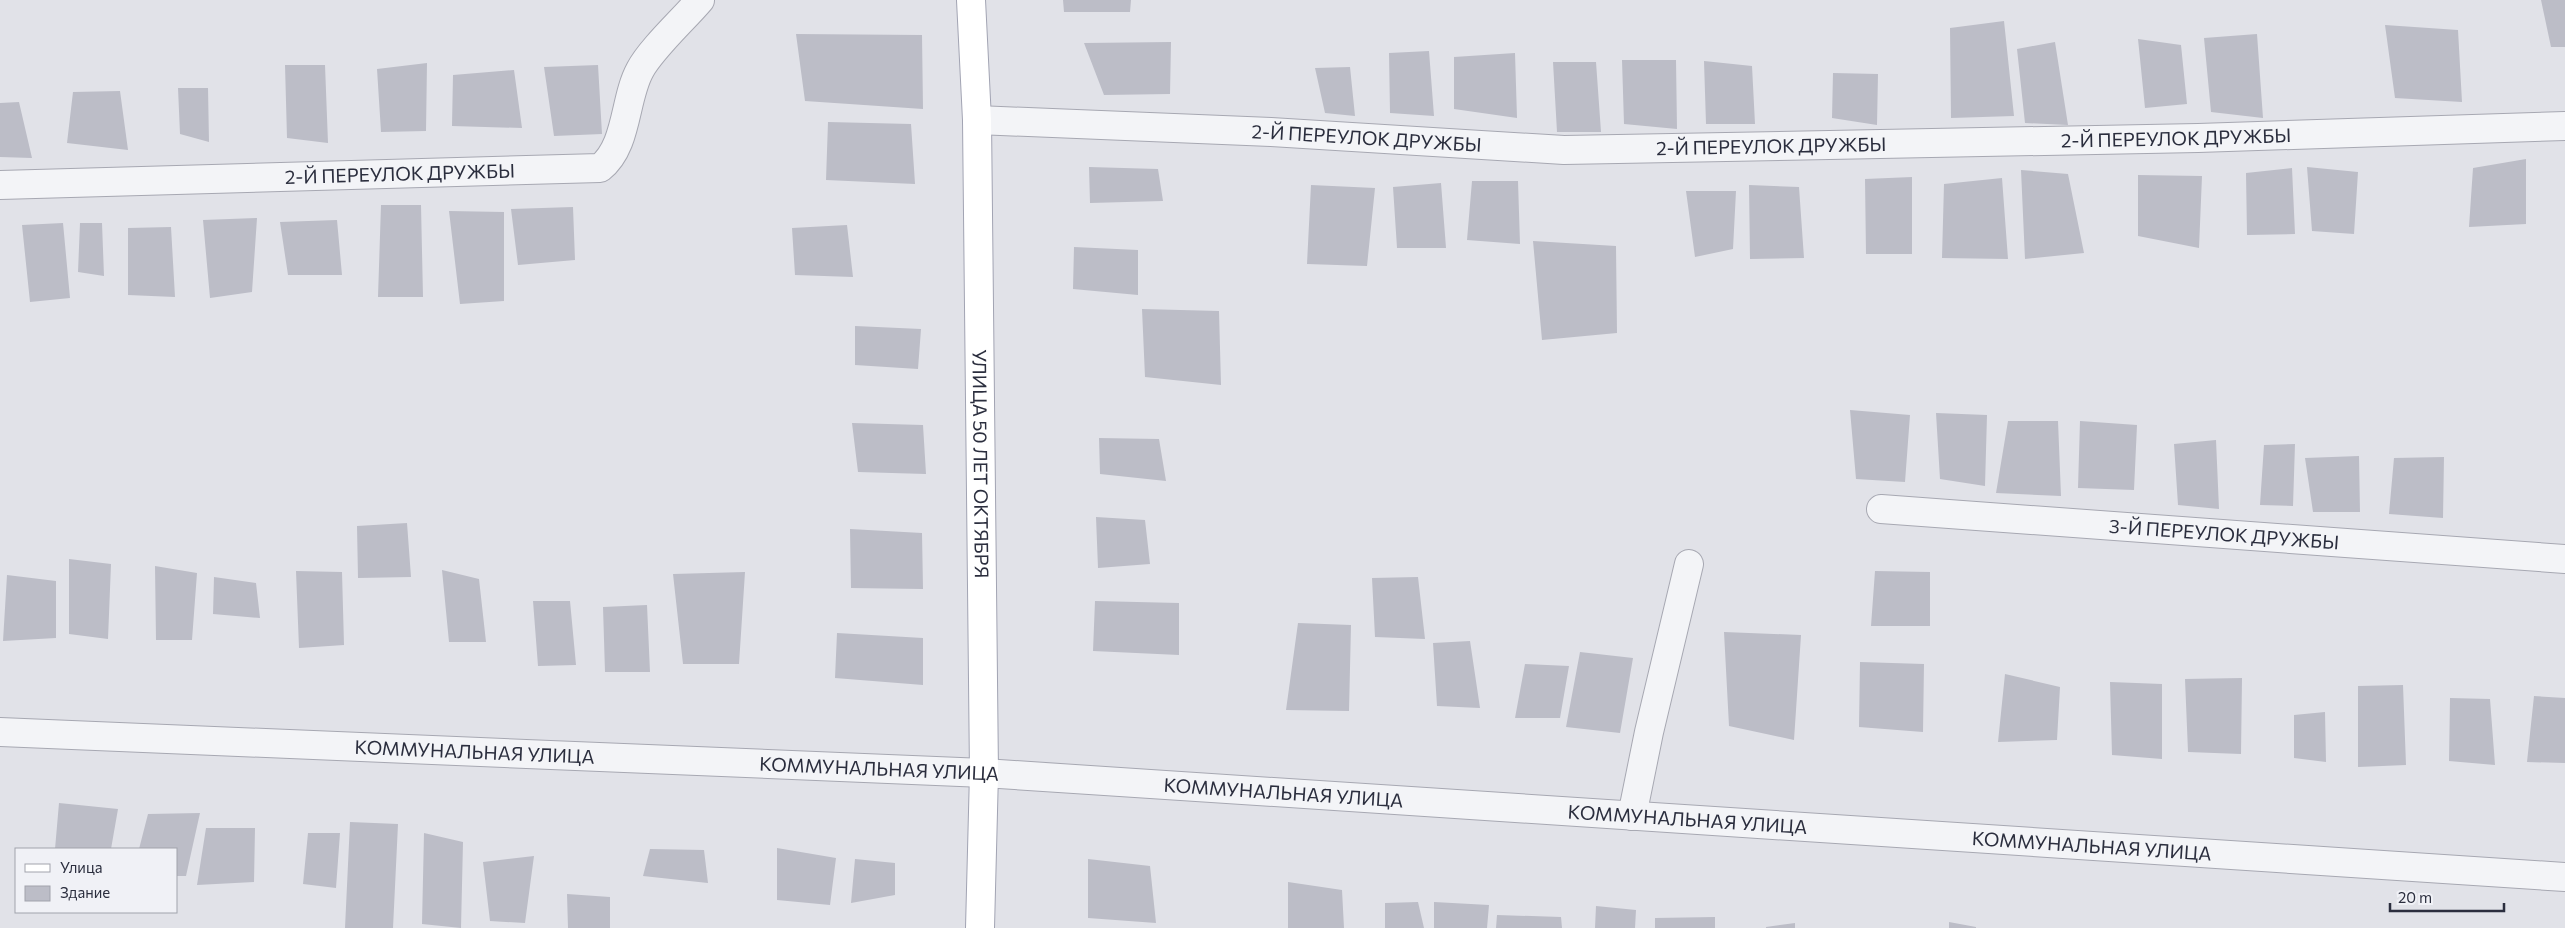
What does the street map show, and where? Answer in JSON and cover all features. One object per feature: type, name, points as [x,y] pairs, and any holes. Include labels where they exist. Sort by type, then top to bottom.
[{"type":"main road","name":"УЛИЦА 50 ЛЕТ ОКТЯБРЯ","points":[[971,0],[977,120],[984,773],[980,928]]},
{"type":"street","name":"2-Й ПЕРЕУЛОК ДРУЖБЫ","points":[[0,185],[600,168],[617,143],[640,70],[700,0]]},
{"type":"street","name":"2-Й ПЕРЕУЛОК ДРУЖБЫ","points":[[977,120],[1271,132],[1564,150],[2188,138],[2565,126]]},
{"type":"street","name":"3-Й ПЕРЕУЛОК ДРУЖБЫ","points":[[1882,510],[2565,559]]},
{"type":"street","points":[[1632,816],[1689,564]]},
{"type":"street","name":"КОММУНАЛЬНАЯ УЛИЦА","points":[[0,732],[984,773],[2565,877]]},
{"type":"building","points":[[1063,0],[1131,0],[1130,12],[1064,12]]},
{"type":"building","points":[[2541,0],[2565,0],[2565,47],[2551,47]]},
{"type":"building","points":[[2004,21],[2014,116],[1951,118],[1950,28]]},
{"type":"building","points":[[2385,25],[2458,30],[2462,102],[2395,98]]},
{"type":"building","points":[[796,34],[922,35],[923,109],[805,101]]},
{"type":"building","points":[[2257,34],[2263,118],[2211,112],[2204,38]]},
{"type":"building","points":[[2138,39],[2181,45],[2187,104],[2145,108]]},
{"type":"building","points":[[1171,42],[1170,94],[1104,95],[1084,43]]},
{"type":"building","points":[[2055,42],[2068,125],[2025,123],[2017,49]]},
{"type":"building","points":[[1429,51],[1434,116],[1390,113],[1389,53]]},
{"type":"building","points":[[1515,53],[1517,118],[1454,109],[1454,57]]},
{"type":"building","points":[[1622,60],[1676,60],[1677,129],[1624,124]]},
{"type":"building","points":[[1704,61],[1752,66],[1755,124],[1706,124]]},
{"type":"building","points":[[1553,62],[1596,62],[1601,132],[1557,132]]},
{"type":"building","points":[[427,63],[426,131],[381,132],[377,69]]},
{"type":"building","points":[[285,65],[325,65],[328,143],[287,138]]},
{"type":"building","points":[[598,65],[602,134],[554,136],[544,67]]},
{"type":"building","points":[[1350,67],[1355,116],[1325,113],[1315,68]]},
{"type":"building","points":[[514,70],[522,128],[452,126],[453,75]]},
{"type":"building","points":[[1833,73],[1878,74],[1877,125],[1832,118]]},
{"type":"building","points":[[178,88],[208,88],[209,142],[180,134]]},
{"type":"building","points":[[120,91],[128,150],[67,143],[73,92]]},
{"type":"building","points":[[19,102],[32,158],[0,157],[0,103]]},
{"type":"building","points":[[828,122],[911,124],[915,184],[826,180]]},
{"type":"building","points":[[2526,159],[2526,224],[2469,227],[2473,168]]},
{"type":"building","points":[[1089,167],[1158,169],[1163,201],[1090,203]]},
{"type":"building","points":[[2307,167],[2358,172],[2354,234],[2312,231]]},
{"type":"building","points":[[2292,168],[2295,234],[2247,235],[2246,173]]},
{"type":"building","points":[[2021,170],[2068,174],[2084,253],[2025,259]]},
{"type":"building","points":[[2138,175],[2202,176],[2199,248],[2138,236]]},
{"type":"building","points":[[1912,177],[1912,254],[1866,254],[1865,179]]},
{"type":"building","points":[[2002,178],[2008,259],[1942,258],[1944,184]]},
{"type":"building","points":[[1472,181],[1518,181],[1520,244],[1467,240]]},
{"type":"building","points":[[1441,183],[1446,248],[1397,248],[1393,187]]},
{"type":"building","points":[[1311,185],[1375,188],[1367,266],[1307,264]]},
{"type":"building","points":[[1749,185],[1799,187],[1804,258],[1750,259]]},
{"type":"building","points":[[1686,191],[1736,191],[1733,249],[1695,257]]},
{"type":"building","points":[[381,205],[421,205],[423,297],[378,297]]},
{"type":"building","points":[[573,207],[575,260],[518,265],[511,209]]},
{"type":"building","points":[[449,211],[504,212],[504,301],[460,304]]},
{"type":"building","points":[[257,218],[252,292],[210,298],[203,220]]},
{"type":"building","points":[[337,220],[342,275],[288,275],[280,222]]},
{"type":"building","points":[[63,223],[70,298],[30,302],[22,225]]},
{"type":"building","points":[[80,223],[102,223],[104,276],[78,272]]},
{"type":"building","points":[[847,225],[853,277],[795,275],[792,228]]},
{"type":"building","points":[[171,227],[175,297],[128,295],[128,228]]},
{"type":"building","points":[[1533,241],[1616,246],[1617,333],[1542,340]]},
{"type":"building","points":[[1074,247],[1138,250],[1138,295],[1073,289]]},
{"type":"building","points":[[1142,309],[1219,311],[1221,385],[1145,377]]},
{"type":"building","points":[[855,326],[921,329],[918,369],[855,365]]},
{"type":"building","points":[[1850,410],[1910,415],[1905,482],[1856,479]]},
{"type":"building","points":[[1936,413],[1987,415],[1985,486],[1940,479]]},
{"type":"building","points":[[2008,421],[2058,421],[2061,496],[1996,493]]},
{"type":"building","points":[[2080,421],[2137,425],[2134,490],[2078,488]]},
{"type":"building","points":[[852,423],[923,425],[926,474],[858,472]]},
{"type":"building","points":[[1099,438],[1159,439],[1166,481],[1100,474]]},
{"type":"building","points":[[2216,440],[2219,509],[2178,505],[2174,444]]},
{"type":"building","points":[[2295,444],[2293,506],[2260,505],[2264,445]]},
{"type":"building","points":[[2359,456],[2360,512],[2313,512],[2305,458]]},
{"type":"building","points":[[2444,457],[2443,518],[2389,514],[2394,458]]},
{"type":"building","points":[[1096,517],[1145,520],[1150,564],[1098,568]]},
{"type":"building","points":[[407,523],[411,577],[358,578],[357,526]]},
{"type":"building","points":[[850,529],[922,533],[923,589],[851,588]]},
{"type":"building","points":[[69,559],[111,564],[108,639],[69,634]]},
{"type":"building","points":[[155,566],[197,573],[192,640],[156,640]]},
{"type":"building","points":[[442,570],[479,579],[486,642],[449,642]]},
{"type":"building","points":[[296,571],[342,572],[344,645],[299,648]]},
{"type":"building","points":[[1875,571],[1930,572],[1930,626],[1871,626]]},
{"type":"building","points":[[745,572],[739,664],[683,664],[673,574]]},
{"type":"building","points":[[7,575],[56,581],[56,638],[3,641]]},
{"type":"building","points":[[214,577],[256,583],[260,618],[213,614]]},
{"type":"building","points":[[1418,577],[1425,639],[1375,637],[1372,578]]},
{"type":"building","points":[[533,601],[570,601],[576,665],[538,666]]},
{"type":"building","points":[[1095,601],[1179,603],[1179,655],[1093,651]]},
{"type":"building","points":[[647,605],[650,672],[605,672],[603,607]]},
{"type":"building","points":[[1298,623],[1351,625],[1349,711],[1286,710]]},
{"type":"building","points":[[1724,632],[1801,635],[1794,740],[1729,726]]},
{"type":"building","points":[[837,633],[923,638],[923,685],[835,678]]},
{"type":"building","points":[[1470,641],[1480,708],[1437,706],[1433,643]]},
{"type":"building","points":[[1580,652],[1633,658],[1620,733],[1566,727]]},
{"type":"building","points":[[1860,662],[1924,664],[1923,732],[1859,727]]},
{"type":"building","points":[[1525,664],[1569,666],[1560,718],[1515,718]]},
{"type":"building","points":[[2005,674],[2060,687],[2057,740],[1998,742]]},
{"type":"building","points":[[2242,678],[2241,754],[2188,752],[2185,679]]},
{"type":"building","points":[[2110,682],[2162,684],[2162,759],[2112,755]]},
{"type":"building","points":[[2403,685],[2406,765],[2358,767],[2358,686]]},
{"type":"building","points":[[2534,696],[2565,698],[2565,763],[2527,762]]},
{"type":"building","points":[[2450,698],[2490,699],[2495,765],[2449,761]]},
{"type":"building","points":[[2325,712],[2326,762],[2294,758],[2294,715]]},
{"type":"building","points":[[59,803],[118,809],[111,848],[55,848]]},
{"type":"building","points":[[200,813],[186,876],[178,876],[178,848],[139,848],[148,814]]},
{"type":"building","points":[[350,822],[398,824],[393,928],[345,928]]},
{"type":"building","points":[[206,828],[255,828],[254,882],[197,885]]},
{"type":"building","points":[[308,833],[340,833],[336,888],[303,884]]},
{"type":"building","points":[[424,833],[463,842],[461,928],[422,924]]},
{"type":"building","points":[[777,848],[836,858],[830,905],[777,900]]},
{"type":"building","points":[[650,849],[704,850],[708,883],[643,876]]},
{"type":"building","points":[[534,856],[525,923],[490,921],[483,862]]},
{"type":"building","points":[[855,859],[895,863],[895,895],[851,903]]},
{"type":"building","points":[[1088,859],[1150,866],[1156,923],[1088,918]]},
{"type":"building","points":[[1288,882],[1342,890],[1344,928],[1288,928]]},
{"type":"building","points":[[567,894],[610,897],[610,928],[568,928]]},
{"type":"building","points":[[1418,902],[1424,928],[1385,928],[1385,903]]},
{"type":"building","points":[[1434,902],[1489,905],[1487,928],[1434,928]]},
{"type":"building","points":[[1596,906],[1636,910],[1635,928],[1595,928]]},
{"type":"building","points":[[1497,915],[1561,917],[1562,928],[1496,928]]},
{"type":"building","points":[[1715,917],[1715,928],[1655,928],[1655,918]]},
{"type":"building","points":[[1949,922],[1976,927],[1976,928],[1949,928]]},
{"type":"building","points":[[1795,923],[1795,928],[1766,928],[1766,927]]}]
